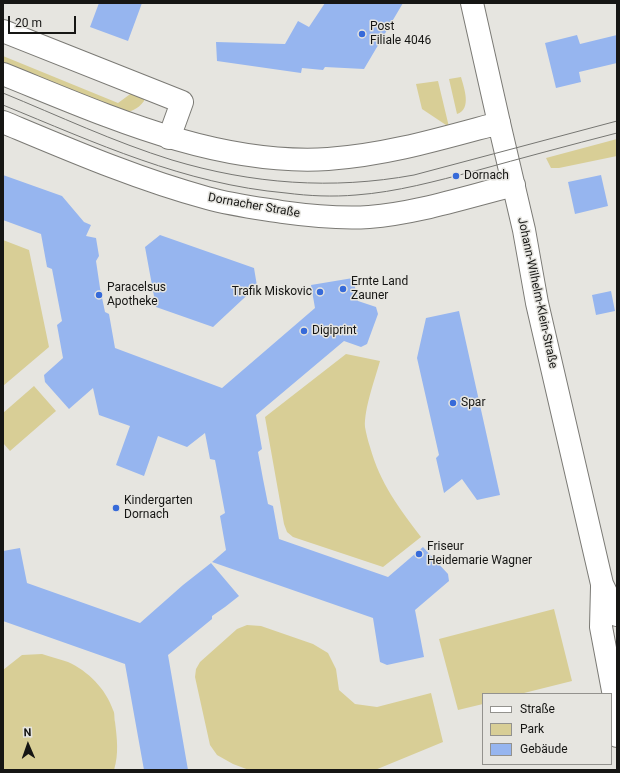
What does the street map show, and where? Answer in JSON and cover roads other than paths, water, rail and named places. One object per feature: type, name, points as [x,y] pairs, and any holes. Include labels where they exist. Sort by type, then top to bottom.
[{"type":"street","name":"Johann-Wilhelm-Klein-Straße","points":[[472,3],[524,230],[537,303],[602,584],[617,615]]},
{"type":"street","points":[[3,31],[182,102],[169,138]]},
{"type":"street","points":[[3,74],[111,118],[169,138],[250,155],[302,159],[327,159],[386,152],[500,124]]},
{"type":"street","name":"Dornacher Straße","points":[[3,122],[99,162],[170,187],[208,198],[250,207],[318,217],[369,217],[397,214],[514,185]]},
{"type":"street","name":"Johann-Wilhelm-Klein-Straße","points":[[602,584],[601,626],[617,712]]},
{"type":"street","points":[[617,717],[614,727],[617,736]]},
{"type":"tram line","points":[[3,93],[108,137],[172,160],[232,175],[292,182],[353,182],[383,180],[414,175],[617,121]]},
{"type":"tram line","points":[[3,105],[72,134],[141,160],[176,171],[212,181],[248,188],[312,195],[339,196],[371,194],[401,189],[617,133]]},
{"type":"place","name":"Post Filiale 4046","points":[[362,34]]},
{"type":"place","name":"Dornach","points":[[456,176]]},
{"type":"place","name":"Ernte Land Zauner","points":[[343,289]]},
{"type":"place","name":"Trafik Miskovic","points":[[320,292]]},
{"type":"place","name":"Paracelsus Apotheke","points":[[99,295]]},
{"type":"place","name":"Digiprint","points":[[304,331]]},
{"type":"place","name":"Spar","points":[[453,403]]},
{"type":"place","name":"Kindergarten Dornach","points":[[116,508]]},
{"type":"place","name":"Friseur Heidemarie Wagner","points":[[419,554]]}]
